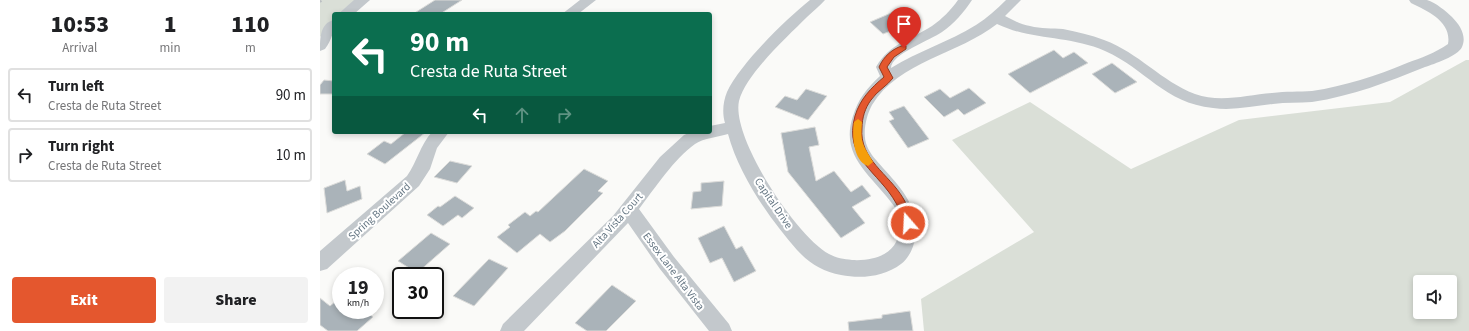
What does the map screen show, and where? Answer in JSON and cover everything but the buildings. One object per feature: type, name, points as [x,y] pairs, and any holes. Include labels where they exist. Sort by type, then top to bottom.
[{"type":"street","points":[[348,12],[363,0]]},
{"type":"street","points":[[572,12],[589,0]]},
{"type":"street","name":"Capital Drive","points":[[818,0],[808,8],[743,77],[730,103],[733,127],[740,148],[758,181],[785,223],[819,258],[835,266],[854,269],[876,266],[894,259],[903,249],[907,236],[908,223],[905,211],[899,199],[859,149],[856,136],[858,123],[862,109],[868,98],[877,88],[904,66],[979,30],[1014,0]]},
{"type":"street","points":[[889,78],[883,67],[886,60],[891,55],[938,28],[954,14],[965,0]]},
{"type":"street","points":[[995,17],[1027,31],[1057,33],[1083,38],[1105,46],[1133,60],[1171,90],[1193,99],[1208,102],[1235,104],[1273,98],[1318,96],[1360,87],[1384,80],[1445,53],[1455,46],[1456,34],[1450,23],[1434,9],[1416,0]]},
{"type":"street","points":[[320,46],[322,39],[332,26]]},
{"type":"street","name":"Alta Vista Court","points":[[712,132],[733,127]]},
{"type":"street","name":"Spring Boulevard","points":[[320,263],[413,181],[421,169],[430,145],[439,134]]},
{"type":"street","name":"Alta Vista Court","points":[[510,331],[619,222],[666,162],[690,140],[702,134]]},
{"type":"street","name":"Essex Lane Alta Vista","points":[[629,209],[667,263],[722,331]]},
{"type":"shaded area","points":[[320,0],[355,0],[340,12],[332,12],[332,21],[320,37]]},
{"type":"shaded area","points":[[1466,60],[1469,60],[1469,331],[924,331],[921,299],[1034,232],[952,140],[1030,102],[1131,169],[1239,120],[1390,102]]},
{"type":"slow traffic","points":[[858,122],[856,136],[859,149],[868,162]]},
{"type":"route","points":[[904,48],[891,55],[886,60],[883,67],[889,78],[868,98],[862,109],[856,136],[859,149],[899,199],[905,211],[908,223]]}]
